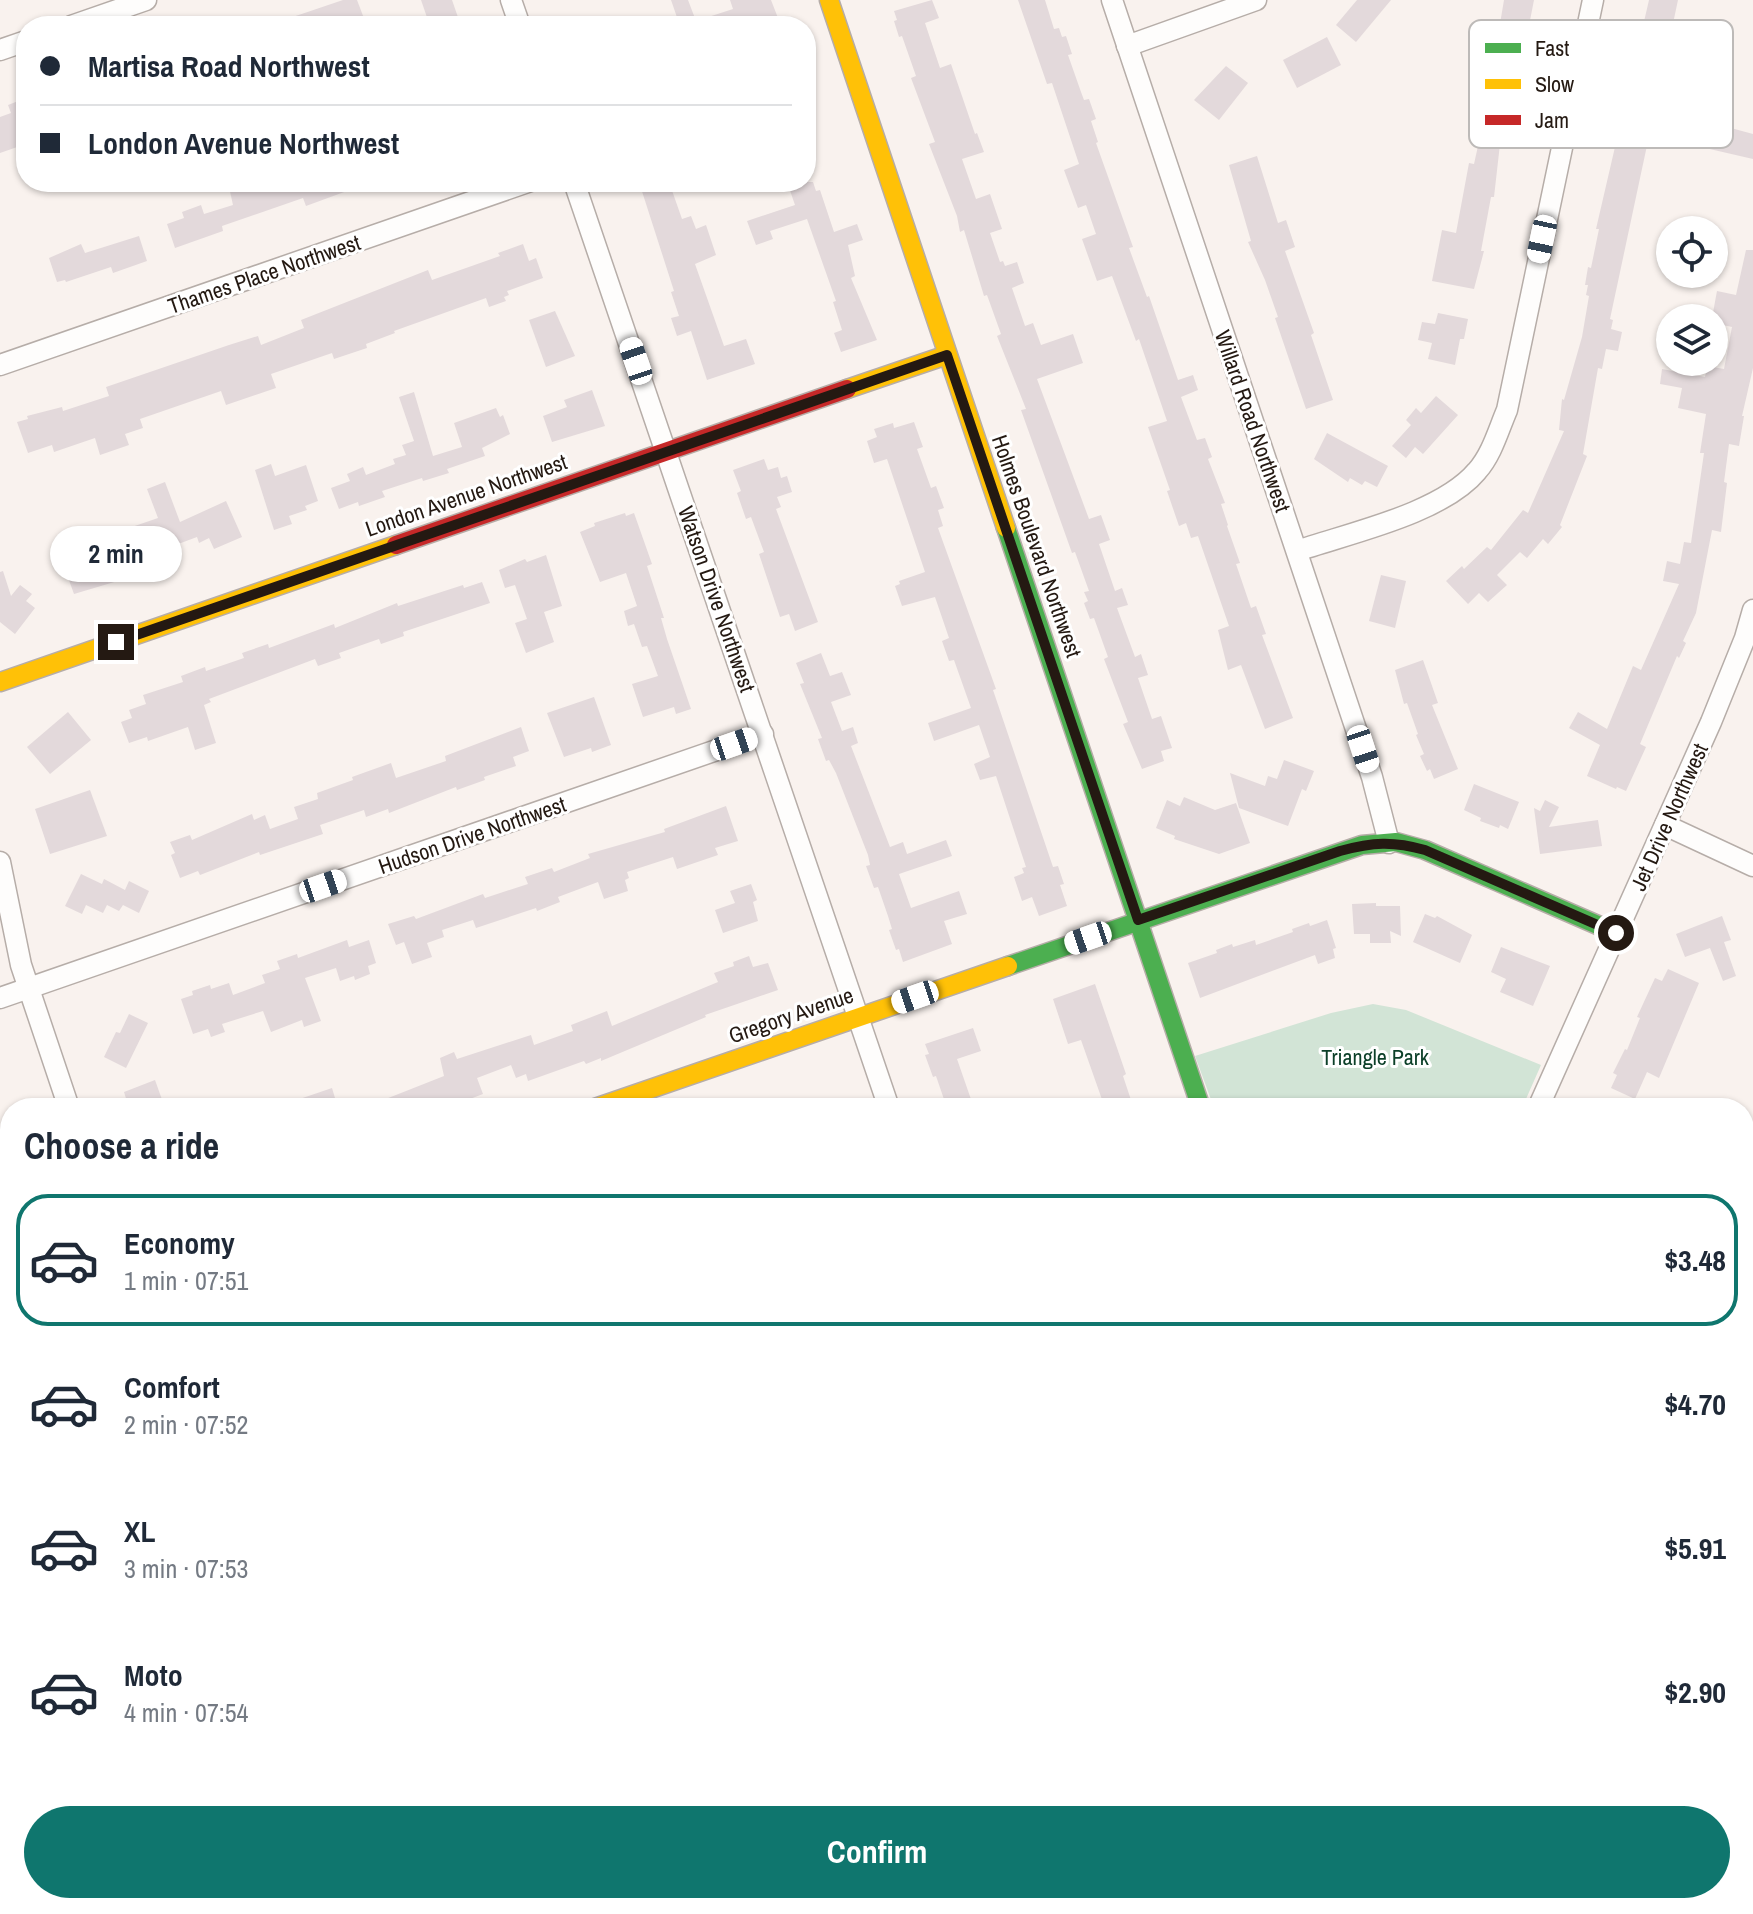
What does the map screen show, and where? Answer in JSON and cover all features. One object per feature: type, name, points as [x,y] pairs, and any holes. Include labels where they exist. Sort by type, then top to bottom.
[{"type":"street","points":[[100,16],[146,0]]},
{"type":"street","name":"Holmes Boulevard Northwest","points":[[829,0],[1198,1098]]},
{"type":"street","name":"Willard Road Northwest","points":[[1112,0],[1372,777],[1389,843]]},
{"type":"street","points":[[1127,46],[1256,0]]},
{"type":"street","points":[[1589,20],[1593,0]]},
{"type":"street","points":[[1297,551],[1431,505],[1464,483],[1490,452],[1507,410],[1562,148]]},
{"type":"street","name":"Thames Place Northwest","points":[[0,365],[499,192]]},
{"type":"street","name":"Watson Drive Northwest","points":[[577,192],[886,1098]]},
{"type":"street","name":"London Avenue Northwest","points":[[0,682],[947,355]]},
{"type":"street","name":"Jet Drive Northwest","points":[[1542,1098],[1711,722],[1753,610]]},
{"type":"street","name":"Hudson Drive Northwest","points":[[0,998],[763,734]]},
{"type":"street","points":[[1665,825],[1753,866]]},
{"type":"street","name":"Gregory Avenue","points":[[645,1098],[858,1017],[1362,845],[1389,843],[1425,850],[1616,933]]},
{"type":"street","points":[[0,862],[21,965],[66,1098]]},
{"type":"green space","name":"Triangle Park","points":[[1373,1004],[1406,1010],[1541,1065],[1526,1098],[1210,1098],[1195,1056],[1331,1013]]},
{"type":"building","points":[[343,0],[357,0],[363,16],[296,16]]},
{"type":"building","points":[[421,0],[452,0],[458,16],[427,16]]},
{"type":"building","points":[[671,0],[688,0],[694,16],[677,16]]},
{"type":"building","points":[[730,0],[771,0],[777,16],[711,16],[733,9]]},
{"type":"building","points":[[932,0],[939,18],[925,23],[940,68],[951,64],[984,152],[962,159],[976,199],[990,194],[1002,229],[990,233],[1000,262],[1003,261],[1005,266],[1017,262],[1024,283],[1012,288],[1025,326],[1033,323],[1041,345],[1073,334],[1083,363],[1037,379],[1089,519],[1101,515],[1110,540],[1099,544],[1115,591],[1122,588],[1128,605],[1117,608],[1135,657],[1141,654],[1148,675],[1138,678],[1152,719],[1161,716],[1172,748],[1161,751],[1164,761],[1142,769],[1123,724],[1128,722],[1104,659],[1108,657],[1094,618],[1090,619],[1084,603],[1088,601],[1084,592],[1089,591],[1075,552],[1072,553],[1021,410],[1026,409],[997,336],[1001,334],[987,295],[984,296],[964,230],[960,232],[957,216],[929,144],[935,142],[911,78],[916,76],[894,21],[897,20],[894,11]]},
{"type":"building","points":[[1018,0],[1045,0],[1054,29],[1059,28],[1062,37],[1066,36],[1072,54],[1068,55],[1081,92],[1084,100],[1089,99],[1096,119],[1091,121],[1096,143],[1133,247],[1129,248],[1178,380],[1193,375],[1198,390],[1181,397],[1197,440],[1205,438],[1212,457],[1208,459],[1225,503],[1221,504],[1240,563],[1236,564],[1251,608],[1256,606],[1266,634],[1262,635],[1293,718],[1265,729],[1241,665],[1228,670],[1218,630],[1229,626],[1198,536],[1191,538],[1186,523],[1179,526],[1167,491],[1170,490],[1148,427],[1167,421],[1139,339],[1136,341],[1112,276],[1097,281],[1082,239],[1096,234],[1086,205],[1078,208],[1064,170],[1079,164],[1052,83],[1047,84]]},
{"type":"building","points":[[1357,0],[1391,0],[1356,42],[1336,25]]},
{"type":"building","points":[[1504,0],[1534,0],[1530,20],[1501,20]]},
{"type":"building","points":[[1649,0],[1678,0],[1674,20],[1644,20]]},
{"type":"building","points":[[1327,37],[1341,65],[1297,88],[1283,60]]},
{"type":"building","points":[[1226,66],[1248,83],[1219,120],[1194,100]]},
{"type":"building","points":[[16,102],[16,147],[0,153],[0,117],[11,113],[8,105]]},
{"type":"building","points":[[1733,129],[1753,134],[1753,159],[1705,148],[1733,148]]},
{"type":"building","points":[[1478,148],[1500,148],[1494,197],[1491,197],[1481,251],[1484,251],[1474,289],[1432,281],[1442,230],[1456,233],[1469,163],[1474,164]]},
{"type":"building","points":[[1615,148],[1646,148],[1610,319],[1613,320],[1611,329],[1622,332],[1618,351],[1606,349],[1602,369],[1598,368],[1583,454],[1587,456],[1560,525],[1562,527],[1548,544],[1543,539],[1527,558],[1520,552],[1497,575],[1507,585],[1488,602],[1479,593],[1468,604],[1446,581],[1487,547],[1491,550],[1523,510],[1528,513],[1564,431],[1559,430],[1562,399],[1582,337],[1589,296],[1586,295],[1588,285],[1585,285],[1599,229],[1596,229]]},
{"type":"building","points":[[1257,156],[1278,223],[1286,220],[1295,247],[1285,251],[1314,333],[1311,335],[1333,400],[1306,409],[1275,318],[1278,317],[1248,242],[1251,241],[1229,165]]},
{"type":"building","points":[[820,190],[834,232],[857,224],[863,240],[848,245],[855,276],[851,278],[877,340],[841,352],[834,333],[842,330],[833,302],[836,301],[807,219],[770,231],[773,239],[756,245],[747,221],[795,205],[790,192]]},
{"type":"building","points":[[230,192],[344,192],[306,206],[303,198],[222,226],[223,231],[175,248],[167,224],[184,218],[182,212],[201,205],[204,214],[233,205]]},
{"type":"building","points":[[642,192],[673,192],[682,219],[691,216],[696,229],[706,225],[716,255],[695,264],[724,346],[746,339],[755,364],[707,380],[691,331],[677,336],[671,318],[679,316],[671,292],[674,291]]},
{"type":"building","points":[[139,236],[147,261],[113,273],[111,267],[66,282],[57,282],[49,258],[81,244],[85,253]]},
{"type":"building","points":[[523,244],[529,261],[536,258],[543,278],[507,291],[506,301],[489,307],[486,298],[394,331],[366,344],[367,348],[334,359],[332,353],[271,374],[276,388],[226,405],[221,391],[140,419],[143,428],[125,434],[129,445],[100,455],[95,438],[54,452],[52,445],[28,453],[17,422],[28,419],[27,416],[62,407],[63,411],[109,396],[106,387],[258,336],[261,345],[304,328],[301,320],[428,270],[432,280],[500,256],[498,253]]},
{"type":"building","points":[[1746,250],[1753,250],[1753,368],[1739,446],[1729,444],[1721,532],[1712,530],[1696,613],[1683,641],[1686,643],[1679,658],[1677,656],[1640,744],[1646,747],[1626,791],[1616,789],[1587,776],[1600,745],[1569,728],[1578,712],[1607,729],[1633,666],[1641,670],[1679,584],[1663,581],[1667,561],[1680,564],[1684,542],[1691,543],[1704,453],[1700,453],[1706,414],[1678,408],[1682,388],[1660,384],[1661,376],[1728,376],[1732,327],[1728,326],[1728,304],[1715,304],[1717,291],[1736,295]]},
{"type":"building","points":[[555,311],[575,356],[546,367],[529,320]]},
{"type":"building","points":[[1438,313],[1468,319],[1455,365],[1428,359],[1432,343],[1418,340],[1422,322],[1435,324]]},
{"type":"building","points":[[592,390],[605,426],[552,442],[543,416],[567,407],[564,400]]},
{"type":"building","points":[[414,392],[433,456],[462,447],[454,423],[496,408],[500,417],[503,415],[510,434],[482,448],[485,456],[447,469],[449,473],[382,491],[385,497],[339,509],[331,488],[350,481],[347,474],[363,467],[366,475],[395,464],[393,459],[406,455],[402,445],[414,441],[399,397]]},
{"type":"building","points":[[1436,396],[1458,415],[1423,454],[1415,447],[1406,458],[1392,446],[1411,425],[1406,420],[1416,408],[1421,413]]},
{"type":"building","points":[[914,422],[923,447],[917,449],[931,488],[936,486],[944,508],[938,510],[943,526],[938,528],[996,689],[993,690],[1053,867],[1058,866],[1064,884],[1060,885],[1067,906],[1039,916],[1032,897],[1022,901],[1014,877],[1024,873],[1022,868],[1026,867],[996,776],[980,780],[974,764],[990,757],[979,725],[934,741],[928,723],[971,708],[954,660],[949,661],[942,641],[949,638],[935,597],[902,606],[895,586],[900,584],[899,581],[925,572],[887,459],[874,463],[867,441],[877,437],[874,429],[893,423],[894,428]]},
{"type":"building","points":[[1327,433],[1388,466],[1377,487],[1365,481],[1362,485],[1350,478],[1348,482],[1314,459]]},
{"type":"building","points":[[764,459],[768,470],[778,467],[781,478],[787,476],[792,492],[777,497],[781,507],[776,509],[818,622],[795,631],[789,614],[780,617],[759,554],[764,552],[751,517],[746,519],[737,493],[741,491],[733,470]]},
{"type":"building","points":[[271,464],[275,476],[306,465],[318,501],[305,506],[307,510],[289,516],[292,524],[274,530],[255,470]]},
{"type":"building","points":[[165,482],[180,522],[226,501],[242,537],[214,549],[209,538],[199,543],[197,537],[154,553],[156,558],[118,572],[121,580],[74,594],[62,561],[87,552],[88,556],[130,540],[126,529],[158,518],[147,489]]},
{"type":"building","points":[[625,513],[626,516],[634,513],[652,564],[647,566],[691,709],[676,714],[674,707],[643,717],[632,684],[658,676],[647,646],[642,647],[634,624],[628,626],[624,611],[637,606],[626,573],[600,582],[580,532],[595,526],[594,523]]},
{"type":"building","points":[[546,555],[562,606],[544,612],[554,642],[526,653],[515,623],[527,619],[515,585],[505,588],[499,570],[525,559],[527,562]]},
{"type":"building","points":[[3,571],[11,596],[20,585],[32,594],[26,601],[35,608],[15,634],[0,622],[0,572]]},
{"type":"building","points":[[1381,575],[1406,581],[1395,628],[1369,621]]},
{"type":"building","points":[[482,582],[490,603],[403,632],[404,636],[381,644],[379,639],[339,653],[341,658],[318,666],[315,659],[209,699],[211,702],[204,705],[216,743],[195,750],[188,727],[148,741],[147,737],[129,743],[121,722],[132,718],[129,710],[146,704],[143,695],[183,682],[181,676],[244,658],[242,653],[268,644],[269,648],[334,624],[335,628],[397,603],[398,606]]},
{"type":"building","points":[[821,653],[830,676],[842,672],[851,695],[831,702],[842,731],[853,727],[858,743],[851,746],[890,847],[903,842],[907,854],[946,840],[952,856],[899,874],[911,908],[959,891],[967,914],[944,921],[952,944],[903,962],[889,930],[892,929],[878,887],[874,888],[866,866],[870,865],[868,855],[836,773],[829,760],[826,761],[818,739],[822,738],[800,684],[804,683],[796,663]]},
{"type":"building","points":[[1423,660],[1438,703],[1432,705],[1458,769],[1434,779],[1420,756],[1424,754],[1407,703],[1404,704],[1395,670]]},
{"type":"building","points":[[594,697],[611,745],[564,757],[547,713]]},
{"type":"building","points":[[68,712],[91,740],[50,774],[27,747]]},
{"type":"building","points":[[521,727],[529,751],[513,757],[516,766],[484,777],[485,780],[457,790],[456,787],[389,813],[388,809],[366,817],[364,810],[320,825],[323,834],[260,855],[259,852],[200,875],[198,871],[180,878],[171,855],[175,853],[170,842],[190,835],[192,840],[252,814],[254,820],[265,815],[270,829],[298,819],[294,807],[318,799],[317,793],[353,780],[352,777],[391,763],[396,778],[446,761],[445,756]]},
{"type":"building","points":[[1284,760],[1314,771],[1306,791],[1302,789],[1288,826],[1239,808],[1230,773],[1265,786],[1268,776],[1277,779]]},
{"type":"building","points":[[1474,784],[1519,802],[1508,829],[1480,821],[1481,818],[1464,810]]},
{"type":"building","points":[[90,790],[107,836],[50,854],[35,809]]},
{"type":"building","points":[[1184,797],[1215,810],[1236,803],[1250,843],[1219,854],[1174,839],[1175,836],[1156,828],[1167,800],[1180,806]]},
{"type":"building","points":[[1545,800],[1559,807],[1549,827],[1598,820],[1602,846],[1540,854],[1534,808],[1540,811]]},
{"type":"building","points":[[726,806],[738,841],[715,848],[718,855],[677,869],[673,857],[627,872],[629,878],[625,880],[628,891],[604,899],[598,882],[558,897],[560,902],[537,911],[536,908],[476,928],[473,920],[442,930],[444,937],[427,943],[432,957],[412,964],[404,942],[396,945],[388,924],[414,916],[416,919],[483,894],[485,898],[528,884],[525,877],[552,868],[554,872],[590,858],[588,854],[665,832],[664,829]]},
{"type":"building","points":[[81,874],[102,884],[104,879],[125,890],[129,881],[149,891],[139,913],[123,905],[119,911],[107,905],[103,913],[86,905],[82,914],[65,906]]},
{"type":"building","points":[[751,884],[757,900],[753,902],[758,921],[723,933],[715,910],[735,903],[730,891]]},
{"type":"building","points":[[1376,903],[1376,906],[1400,906],[1401,936],[1390,931],[1391,943],[1370,943],[1370,934],[1354,934],[1352,904]]},
{"type":"building","points":[[1425,914],[1437,916],[1472,935],[1460,963],[1413,942]]},
{"type":"building","points":[[1722,916],[1731,940],[1724,942],[1736,976],[1723,981],[1710,948],[1685,957],[1676,934]]},
{"type":"building","points":[[1327,920],[1336,948],[1333,949],[1335,958],[1318,964],[1315,955],[1200,998],[1188,963],[1232,944],[1233,947],[1255,940],[1256,945],[1309,923],[1310,926]]},
{"type":"building","points":[[347,940],[349,947],[369,940],[376,963],[368,966],[370,974],[355,980],[354,976],[340,981],[336,968],[305,978],[321,1021],[304,1027],[302,1020],[271,1032],[263,1011],[222,1024],[225,1032],[211,1037],[208,1029],[193,1034],[181,999],[193,995],[192,991],[229,983],[233,995],[265,983],[262,975],[280,969],[277,961],[297,954],[298,958]]},
{"type":"building","points":[[1501,947],[1550,966],[1533,1006],[1500,992],[1506,979],[1491,972]]},
{"type":"building","points":[[749,956],[753,967],[768,963],[778,990],[705,1015],[601,1061],[601,1058],[586,1064],[584,1061],[528,1081],[526,1074],[516,1078],[511,1065],[477,1078],[483,1094],[472,1098],[388,1098],[444,1076],[440,1058],[454,1052],[457,1059],[531,1035],[534,1045],[573,1031],[571,1025],[607,1011],[612,1026],[718,982],[714,973],[734,966],[733,962]]},
{"type":"building","points":[[1668,969],[1699,983],[1659,1078],[1647,1072],[1633,1098],[1611,1088],[1617,1075],[1613,1073],[1627,1050],[1640,1018],[1637,1017],[1655,978],[1662,981]]},
{"type":"building","points":[[1095,984],[1126,1074],[1123,1076],[1130,1098],[1101,1098],[1081,1040],[1068,1044],[1053,999]]},
{"type":"building","points":[[129,1014],[148,1023],[126,1068],[104,1057]]},
{"type":"building","points":[[973,1028],[981,1051],[957,1059],[971,1098],[944,1098],[925,1055],[929,1054],[925,1044]]},
{"type":"building","points":[[155,1080],[161,1098],[126,1098],[124,1092]]},
{"type":"building","points":[[332,1088],[335,1098],[303,1098]]},
{"type":"traffic: fast","points":[[1006,528],[1198,1098]]},
{"type":"traffic: fast","points":[[1008,966],[1362,845],[1396,842],[1425,850],[1616,933]]},
{"type":"traffic: slow","points":[[829,0],[1006,528]]},
{"type":"traffic: slow","points":[[847,389],[947,355]]},
{"type":"traffic: slow","points":[[0,682],[396,545]]},
{"type":"traffic: slow","points":[[624,1098],[1008,966]]},
{"type":"traffic: jam","points":[[396,545],[847,389]]},
{"type":"route","points":[[116,642],[947,355],[1138,920],[1340,851],[1362,845],[1396,842],[1425,850],[1616,933]]}]
